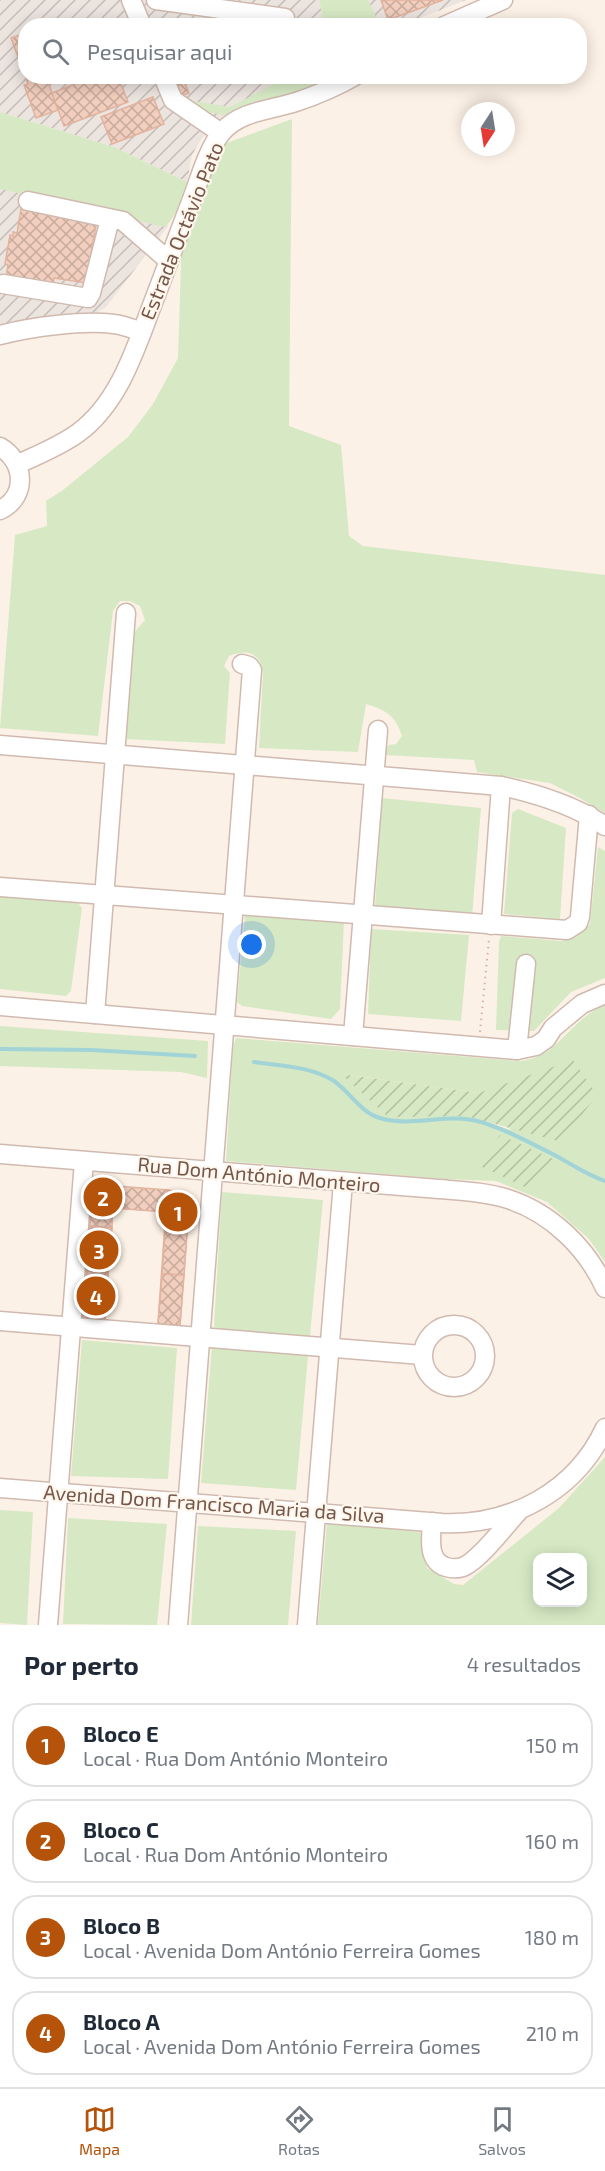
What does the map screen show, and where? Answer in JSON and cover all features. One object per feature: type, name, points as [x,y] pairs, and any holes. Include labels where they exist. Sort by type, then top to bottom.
[{"type":"street","points":[[131,0],[139,18]]},
{"type":"street","points":[[156,0],[285,18]]},
{"type":"street","points":[[462,18],[503,0]]},
{"type":"street","points":[[166,84],[173,100],[221,133]]},
{"type":"street","name":"Estrada Octávio Pato","points":[[18,464],[59,445],[79,432],[97,416],[115,391],[142,332],[214,144],[221,133],[238,118],[312,97],[342,84]]},
{"type":"street","points":[[28,201],[123,221],[168,261]]},
{"type":"street","points":[[3,284],[88,298],[110,219]]},
{"type":"street","name":"Estrada Octávio Pato","points":[[0,335],[25,329],[99,323],[115,324],[142,332]]},
{"type":"street","points":[[0,447],[8,452],[18,464],[20,472],[19,489],[10,503],[0,510]]},
{"type":"street","points":[[95,1014],[126,613]]},
{"type":"street","points":[[178,1625],[252,670],[249,666],[242,664]]},
{"type":"street","points":[[353,1036],[378,730]]},
{"type":"street","points":[[0,745],[501,786],[551,799],[589,815],[605,826]]},
{"type":"street","points":[[491,925],[501,786]]},
{"type":"street","points":[[0,887],[567,930],[578,922],[582,908],[589,815]]},
{"type":"street","points":[[517,1050],[526,964]]},
{"type":"street","points":[[0,1006],[517,1050],[536,1046],[546,1039],[553,1028],[582,1004],[605,994]]},
{"type":"street","name":"Rua Dom António Monteiro","points":[[0,1154],[482,1193],[508,1199],[552,1222],[586,1255],[605,1288]]},
{"type":"street","points":[[48,1625],[84,1161]]},
{"type":"street","points":[[307,1625],[343,1182]]},
{"type":"street","points":[[0,1321],[422,1356]]},
{"type":"street","points":[[430,1522],[430,1545],[440,1565],[457,1569],[468,1564],[521,1509],[540,1500],[568,1479],[594,1448],[605,1428]]},
{"type":"street","name":"Avenida Dom Francisco Maria da Silva","points":[[0,1488],[430,1522],[475,1522],[495,1519],[521,1509]]},
{"type":"path","points":[[479,1047],[491,925]]},
{"type":"shaded area","points":[[0,0],[319,0],[323,18],[18,18],[18,84],[278,84],[235,108],[202,138],[192,155],[187,182],[114,147],[0,112]]},
{"type":"shaded area","points":[[360,0],[466,0],[420,18],[366,18]]},
{"type":"shaded area","points":[[0,184],[169,225],[106,307],[97,313],[0,326]]},
{"type":"green space","points":[[319,0],[368,0],[377,18],[323,18]]},
{"type":"green space","points":[[274,84],[323,84],[223,115],[196,109],[193,101],[230,107]]},
{"type":"green space","points":[[0,112],[114,147],[187,182],[176,212],[165,227],[0,189]]},
{"type":"green space","points":[[292,119],[289,426],[341,445],[349,536],[363,546],[605,575],[605,813],[550,783],[477,772],[474,760],[385,755],[385,749],[389,745],[396,744],[402,736],[400,729],[389,715],[366,704],[358,752],[259,748],[263,672],[259,660],[247,653],[229,656],[224,666],[230,673],[225,744],[125,739],[132,635],[145,620],[140,606],[130,601],[120,601],[113,611],[98,736],[0,728],[15,535],[47,526],[46,501],[128,437],[153,404],[178,358],[182,232],[217,154],[224,144]]},
{"type":"green space","points":[[382,798],[481,808],[472,917],[375,907]]},
{"type":"green space","points":[[518,809],[566,828],[560,919],[504,914],[512,813]]},
{"type":"green space","points":[[598,847],[605,851],[605,978],[571,992],[534,1031],[496,1030],[501,936],[561,941],[574,937],[587,927],[590,924]]},
{"type":"green space","points":[[0,896],[77,902],[82,908],[71,991],[66,996],[0,989]]},
{"type":"green space","points":[[245,915],[344,921],[340,1009],[331,1019],[242,1006],[237,1002]]},
{"type":"green space","points":[[371,929],[469,935],[461,1021],[368,1014]]},
{"type":"green space","points":[[605,1005],[605,1262],[589,1239],[547,1202],[496,1181],[226,1161],[233,1047],[236,1038],[520,1061],[545,1053],[593,1011]],"holes":[[[342,1074],[479,1093],[511,1130]]]},
{"type":"green space","points":[[0,1026],[208,1041],[207,1078],[181,1072],[0,1066]]},
{"type":"green space","points":[[573,1060],[597,1095],[561,1142],[466,1116],[399,1117],[386,1115],[341,1074],[479,1093]]},
{"type":"green space","points":[[500,1135],[553,1159],[525,1187],[482,1167],[484,1157]]},
{"type":"green space","points":[[222,1192],[323,1200],[310,1336],[216,1330],[214,1325]]},
{"type":"green space","points":[[82,1340],[177,1348],[168,1479],[71,1476]]},
{"type":"green space","points":[[212,1345],[308,1356],[296,1490],[201,1483]]},
{"type":"green space","points":[[605,1457],[605,1625],[318,1625],[327,1523],[420,1532],[427,1568],[454,1584],[463,1585],[559,1508]]},
{"type":"green space","points":[[0,1510],[33,1512],[27,1625],[0,1623]]},
{"type":"green space","points":[[68,1518],[167,1524],[157,1625],[63,1624]]},
{"type":"green space","points":[[198,1526],[296,1531],[288,1625],[191,1625]]},
{"type":"building","points":[[381,0],[443,0],[394,18],[387,18]]},
{"type":"building","points":[[18,36],[18,57],[11,38]]},
{"type":"building","points":[[49,84],[58,110],[36,118],[24,85]]},
{"type":"building","points":[[75,84],[121,84],[128,102],[64,126],[52,93]]},
{"type":"building","points":[[173,84],[185,84],[189,93],[179,97]]},
{"type":"building","points":[[153,97],[164,124],[112,144],[101,117]]},
{"type":"building","points":[[26,207],[97,219],[86,283],[54,278],[53,285],[6,277],[8,265],[5,264],[10,235],[13,236],[13,232],[17,233],[21,209],[25,210]]},
{"type":"building","points":[[99,1185],[190,1194],[180,1325],[158,1324],[165,1223],[170,1223],[171,1212],[110,1207],[109,1218],[112,1218],[105,1320],[83,1318],[93,1186],[99,1187]]},
{"type":"building","points":[[99,1185],[115,1186],[114,1208],[110,1207],[109,1218],[112,1218],[112,1228],[90,1226],[93,1186],[99,1187]]},
{"type":"building","points":[[115,1186],[168,1190],[165,1212],[114,1208]]},
{"type":"building","points":[[168,1190],[190,1194],[187,1233],[165,1232],[165,1223],[170,1223],[171,1212],[165,1212]]},
{"type":"building","points":[[90,1226],[112,1228],[108,1273],[87,1271]]},
{"type":"building","points":[[165,1232],[187,1233],[184,1275],[162,1274]]},
{"type":"building","points":[[87,1271],[108,1273],[105,1320],[83,1318]]},
{"type":"building","points":[[162,1274],[184,1275],[180,1325],[158,1324]]},
{"type":"waterway","points":[[0,1049],[91,1050],[195,1056]]},
{"type":"waterway","points":[[254,1062],[295,1067],[325,1076],[340,1086],[367,1112],[380,1118],[392,1121],[468,1119],[491,1125],[605,1181]]},
{"type":"place","name":"Bloco C","points":[[103,1197]]},
{"type":"place","name":"Bloco E","points":[[178,1212]]},
{"type":"place","name":"Bloco B","points":[[99,1250]]},
{"type":"place","name":"Bloco A","points":[[96,1296]]}]
